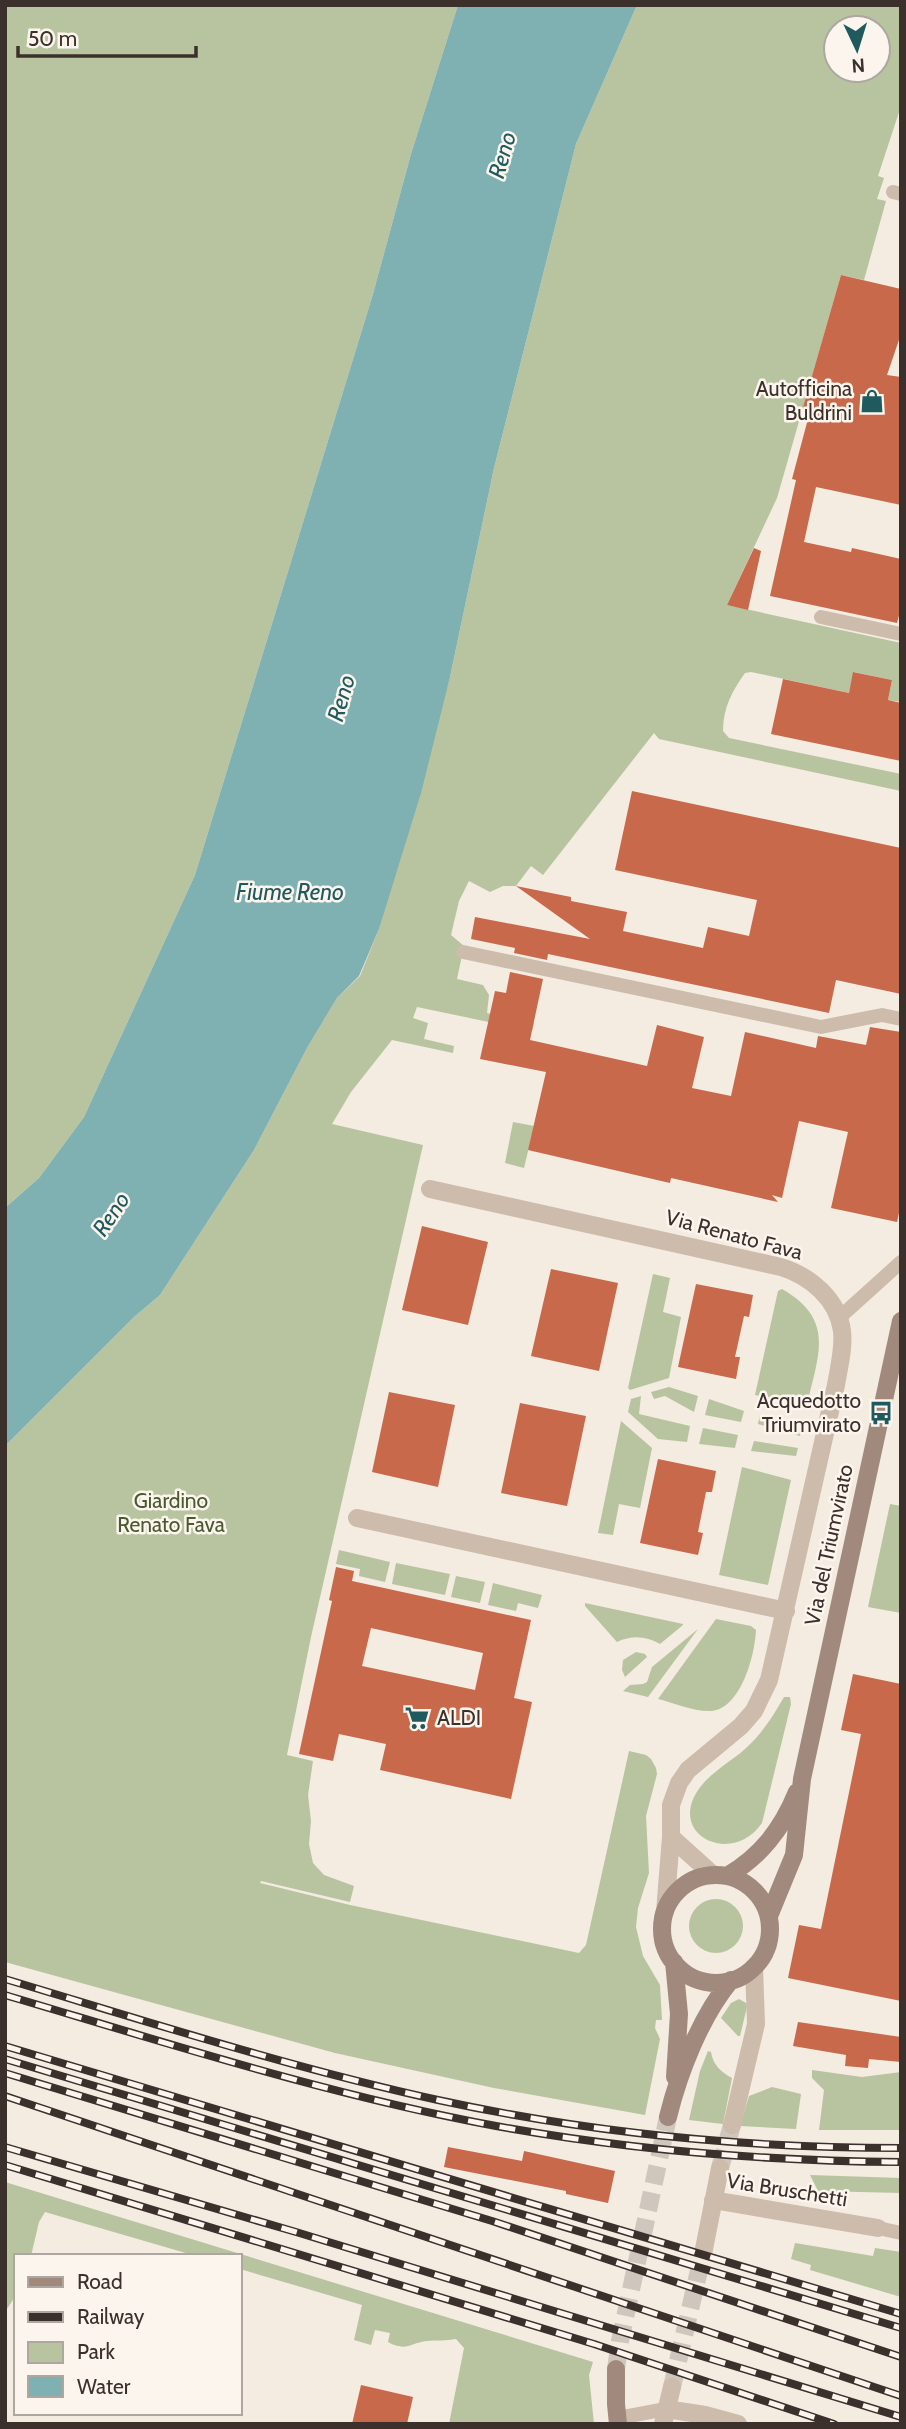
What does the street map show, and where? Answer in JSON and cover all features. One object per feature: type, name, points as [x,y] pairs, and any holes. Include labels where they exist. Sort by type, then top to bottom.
[{"type":"main road","name":"Via del Triumvirato","points":[[769,1916],[794,1855],[802,1779],[901,1321]]},
{"type":"main road","name":"Via del Triumvirato","points":[[720,1875],[751,1860],[768,1843],[786,1817],[802,1779]]},
{"type":"main road","points":[[668,2118],[675,2089],[679,2014],[674,1962],[664,1942],[662,1931],[665,1912],[677,1892],[687,1883],[720,1875],[737,1878],[760,1897],[769,1916],[770,1926],[767,1947],[754,1967],[731,1980],[706,1982],[694,1978],[674,1962]]},
{"type":"main road","points":[[675,2089],[712,2007],[731,1980]]},
{"type":"main road","points":[[616,2369],[618,2421]]},
{"type":"street","name":"Via Renato Fava","points":[[430,1189],[781,1267],[804,1276],[818,1288],[839,1318]]},
{"type":"street","points":[[665,1912],[671,1805],[679,1783],[688,1770],[741,1726],[754,1711],[763,1696],[774,1663],[836,1385],[842,1350],[839,1318]]},
{"type":"street","points":[[357,1518],[786,1611]]},
{"type":"street","points":[[671,1837],[720,1875]]},
{"type":"street","points":[[732,2124],[756,2024],[754,1967]]},
{"type":"street","points":[[713,2200],[720,2168]]},
{"type":"street","name":"Via Bruschetti","points":[[704,2249],[713,2200],[878,2228]]},
{"type":"street","points":[[672,2387],[664,2417],[705,2415],[738,2424]]},
{"type":"lane","points":[[821,617],[901,634]]},
{"type":"lane","points":[[463,952],[821,1027],[882,1015],[901,1019]]},
{"type":"lane","points":[[839,1318],[901,1262]]},
{"type":"lane","name":"Via Bruschetti","points":[[878,2228],[901,2233]]},
{"type":"lane","points":[[618,2421],[664,2417]]},
{"type":"green space","points":[[5,5],[458,5],[411,154],[373,294],[195,875],[84,1117],[39,1178],[5,1208]]},
{"type":"green space","name":"Giardino Renato Fava","points":[[637,5],[901,5],[901,106],[878,176],[884,178],[877,199],[886,201],[864,280],[841,275],[777,498],[727,605],[901,643],[901,702],[888,700],[892,680],[854,672],[849,693],[751,672],[745,673],[732,693],[723,731],[729,738],[901,774],[901,791],[659,739],[654,733],[543,875],[531,866],[516,886],[503,886],[490,892],[469,881],[459,901],[451,935],[464,946],[457,979],[483,985],[489,995],[487,1013],[534,1023],[532,1031],[417,1007],[413,1018],[428,1023],[424,1039],[454,1046],[453,1053],[392,1040],[351,1092],[332,1124],[423,1145],[311,1637],[287,1755],[313,1761],[308,1795],[311,1821],[309,1844],[313,1863],[324,1875],[354,1886],[350,1902],[261,1881],[260,1883],[350,1905],[579,1953],[586,1945],[629,1751],[646,1755],[651,1759],[657,1774],[646,1816],[649,1873],[638,1908],[636,1927],[643,1956],[660,1985],[662,2020],[656,2020],[655,2028],[660,2039],[645,2115],[494,2088],[335,2053],[5,1962],[5,1446],[134,1317],[160,1295],[254,1150],[307,1048],[337,998],[360,976],[379,929],[450,677],[494,468],[576,144]]},
{"type":"green space","points":[[513,1122],[534,1126],[524,1168],[505,1163]]},
{"type":"green space","points":[[653,1274],[670,1278],[663,1312],[681,1317],[669,1378],[630,1390],[628,1388]]},
{"type":"green space","points":[[782,1289],[799,1301],[817,1326],[818,1354],[807,1405],[755,1395],[778,1291]]},
{"type":"green space","points":[[669,1387],[698,1396],[694,1412],[665,1396],[654,1399],[651,1392]]},
{"type":"green space","points":[[641,1396],[639,1414],[690,1426],[687,1442],[658,1439],[628,1412],[631,1399]]},
{"type":"green space","points":[[709,1399],[744,1411],[741,1422],[705,1415]]},
{"type":"green space","points":[[760,1415],[802,1428],[800,1436],[758,1424]]},
{"type":"green space","points":[[621,1421],[652,1448],[640,1508],[619,1504],[613,1535],[598,1533]]},
{"type":"green space","points":[[703,1428],[738,1435],[735,1448],[699,1444]]},
{"type":"green space","points":[[754,1441],[798,1448],[796,1456],[751,1451]]},
{"type":"green space","points":[[742,1467],[791,1480],[768,1585],[719,1575]]},
{"type":"green space","points":[[890,1504],[901,1506],[901,1613],[868,1607]]},
{"type":"green space","points":[[339,1550],[390,1562],[385,1582],[359,1576],[360,1569],[336,1564]]},
{"type":"green space","points":[[396,1563],[450,1574],[445,1595],[392,1584]]},
{"type":"green space","points":[[456,1576],[485,1582],[480,1603],[451,1597]]},
{"type":"green space","points":[[493,1583],[542,1595],[538,1608],[518,1603],[516,1611],[488,1605]]},
{"type":"green space","points":[[585,1603],[683,1625],[660,1644],[639,1637],[617,1642]]},
{"type":"green space","points":[[716,1619],[751,1626],[756,1630],[749,1666],[731,1701],[722,1708],[705,1711],[658,1699]]},
{"type":"green space","points":[[698,1629],[648,1697],[623,1691],[630,1685],[647,1682],[652,1667]]},
{"type":"green space","points":[[636,1652],[647,1657],[625,1677],[622,1670],[623,1660]]},
{"type":"green space","points":[[784,1697],[790,1697],[791,1704],[762,1823],[750,1835],[737,1842],[723,1844],[710,1841],[692,1825],[690,1812],[694,1797],[710,1776],[757,1737]]},
{"type":"green space","points":[[716,1899],[735,1907],[743,1926],[735,1945],[716,1953],[697,1945],[689,1926],[697,1907]]},
{"type":"green space","points":[[739,1999],[746,2003],[747,2007],[738,2036],[721,2018],[731,2003]]},
{"type":"green space","points":[[708,2051],[718,2068],[732,2078],[723,2124],[689,2120],[700,2071]]},
{"type":"green space","points":[[812,2070],[862,2077],[901,2072],[901,2130],[819,2130],[824,2090],[812,2078]]},
{"type":"green space","points":[[772,2087],[801,2094],[796,2129],[740,2126],[749,2096]]},
{"type":"green space","points":[[810,2175],[901,2178],[901,2193],[818,2191]]},
{"type":"green space","points":[[5,2182],[240,2254],[189,2254],[45,2212],[39,2222],[31,2254],[14,2254],[14,2298],[5,2312]]},
{"type":"green space","points":[[795,2243],[873,2256],[875,2248],[901,2252],[901,2297],[810,2270],[811,2265],[791,2259]]},
{"type":"green space","points":[[242,2255],[593,2362],[589,2375],[594,2424],[449,2424],[464,2348],[456,2339],[399,2346],[388,2342],[390,2333],[375,2330],[371,2345],[354,2340],[362,2305],[242,2270]]},
{"type":"water","name":"Fiume Reno","points":[[458,5],[637,5],[576,144],[494,468],[450,677],[421,793],[379,929],[359,976],[337,998],[307,1048],[254,1150],[160,1295],[134,1317],[5,1446],[5,1208],[39,1178],[84,1117],[195,875],[373,294],[411,154]]},
{"type":"building","points":[[841,275],[901,289],[901,334],[887,375],[901,377],[901,505],[816,487],[804,542],[851,552],[852,548],[901,559],[901,608],[897,623],[770,596],[796,480],[792,479],[809,415],[801,414]]},
{"type":"building","points":[[754,548],[761,551],[748,610],[727,605]]},
{"type":"building","points":[[853,672],[892,680],[888,700],[901,703],[901,761],[771,734],[783,679],[849,693]]},
{"type":"building","points":[[632,791],[901,848],[901,994],[836,980],[829,1013],[548,954],[547,960],[514,953],[515,948],[471,939],[475,917],[590,939],[516,886],[627,912],[623,931],[703,948],[708,927],[749,936],[757,900],[615,870]]},
{"type":"building","points":[[510,972],[543,979],[530,1040],[647,1066],[657,1025],[704,1037],[692,1088],[731,1096],[745,1032],[816,1048],[818,1036],[866,1045],[870,1027],[901,1032],[901,1204],[897,1222],[831,1208],[848,1132],[799,1121],[782,1198],[772,1195],[778,1202],[671,1178],[670,1183],[528,1150],[546,1072],[480,1059],[495,991],[506,993]]},
{"type":"building","points":[[422,1226],[488,1242],[468,1325],[402,1310]]},
{"type":"building","points":[[551,1269],[618,1283],[599,1371],[531,1356]]},
{"type":"building","points":[[696,1284],[753,1295],[749,1317],[744,1316],[735,1357],[740,1357],[736,1379],[678,1367]]},
{"type":"building","points":[[389,1392],[455,1405],[438,1487],[372,1472]]},
{"type":"building","points":[[520,1403],[586,1416],[567,1506],[501,1493]]},
{"type":"building","points":[[658,1459],[716,1471],[712,1492],[706,1492],[698,1532],[703,1533],[698,1555],[640,1543]]},
{"type":"building","name":"ALDI","points":[[336,1567],[354,1571],[352,1581],[531,1620],[514,1698],[532,1702],[511,1799],[380,1770],[386,1744],[339,1734],[333,1761],[299,1754],[332,1601],[329,1600]],"holes":[[[371,1628],[483,1653],[475,1690],[362,1666]]]},
{"type":"building","points":[[853,1674],[901,1684],[901,2001],[788,1978],[799,1925],[821,1929],[861,1734],[841,1730]]},
{"type":"building","points":[[798,2022],[901,2037],[901,2062],[869,2059],[868,2068],[845,2066],[846,2055],[793,2046]]},
{"type":"building","points":[[448,2147],[522,2161],[524,2151],[615,2171],[608,2203],[566,2194],[566,2191],[444,2167]]},
{"type":"building","points":[[361,2385],[413,2397],[407,2424],[352,2424]]},
{"type":"tunnel","points":[[616,2369],[668,2117]]},
{"type":"tunnel","points":[[720,2168],[732,2125]]},
{"type":"tunnel","points":[[672,2387],[704,2249]]},
{"type":"railway","points":[[5,1979],[275,2059],[495,2112],[610,2130],[726,2142],[901,2148]]},
{"type":"railway","points":[[5,1995],[310,2084],[496,2126],[596,2142],[697,2153],[901,2162]]},
{"type":"railway","points":[[5,2046],[901,2314]]},
{"type":"railway","points":[[5,2059],[901,2328]]},
{"type":"railway","points":[[5,2073],[492,2221],[901,2357]]},
{"type":"railway","points":[[5,2096],[901,2396]]},
{"type":"railway","points":[[5,2147],[296,2232],[901,2417]]},
{"type":"railway","points":[[5,2165],[594,2344],[834,2424]]},
{"type":"place","name":"Autofficina Buldrini","points":[[872,401]]},
{"type":"place","name":"Acquedotto Triumvirato","points":[[881,1413]]},
{"type":"place","name":"ALDI","points":[[417,1718]]},
{"type":"water label","name":"Reno","points":[[502,155]]},
{"type":"water label","name":"Reno","points":[[341,698]]},
{"type":"water label","name":"Reno","points":[[111,1214]]}]
